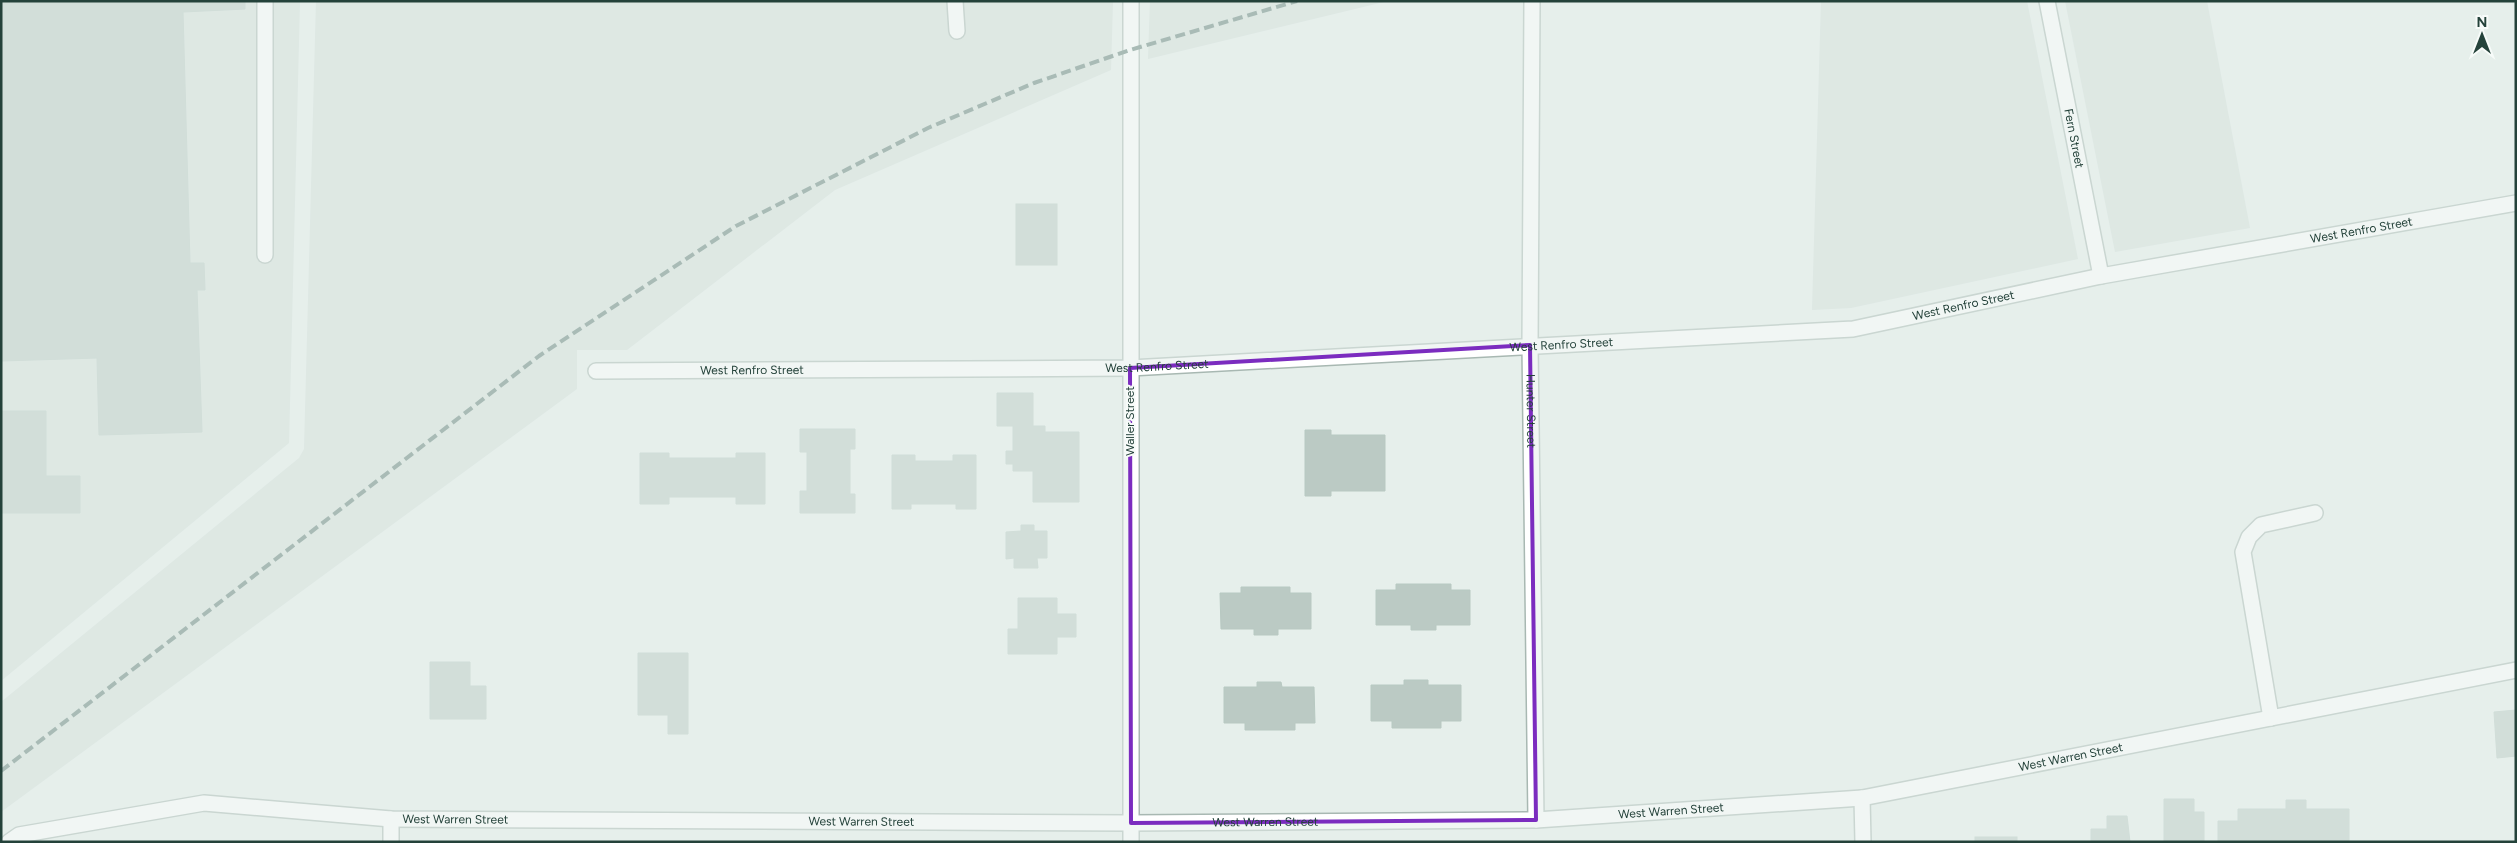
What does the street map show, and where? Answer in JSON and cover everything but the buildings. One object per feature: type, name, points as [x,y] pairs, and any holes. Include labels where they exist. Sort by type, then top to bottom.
[{"type":"street","points":[[264,255],[265,1]]},
{"type":"street","points":[[955,1],[957,31]]},
{"type":"street","name":"Waller Street","points":[[1131,1],[1131,842]]},
{"type":"street","name":"Hunter Street","points":[[1532,1],[1530,345],[1536,820]]},
{"type":"street","name":"Fern Street","points":[[2047,1],[2100,276]]},
{"type":"street","name":"West Renfro Street","points":[[596,371],[1130,368],[1853,329],[2100,276],[2516,203]]},
{"type":"street","points":[[2271,718],[2243,552],[2249,537],[2261,526],[2315,514]]},
{"type":"street","name":"West Warren Street","points":[[9,842],[19,835],[204,804],[391,819],[1131,823],[1536,820],[1862,798],[2516,670]]},
{"type":"street","points":[[1862,798],[1863,842]]},
{"type":"street","points":[[391,819],[391,842]]},
{"type":"highlighted area","points":[[1530,345],[1536,820],[1131,823],[1130,368]]},
{"type":"shaded area","points":[[1,1],[300,1],[289,443],[1,681]]},
{"type":"shaded area","points":[[316,1],[1113,1],[1111,70],[835,190],[627,350],[577,350],[577,389],[1,812],[1,702],[299,458],[304,449]]},
{"type":"shaded area","points":[[1150,1],[1388,1],[1148,59]]},
{"type":"shaded area","points":[[1821,1],[2027,1],[2078,259],[1851,308],[1812,310]]},
{"type":"shaded area","points":[[2065,1],[2207,1],[2250,228],[2115,252]]},
{"type":"railway","points":[[1,771],[539,356],[736,226],[928,128],[1034,83],[1130,50],[1297,1]]}]
